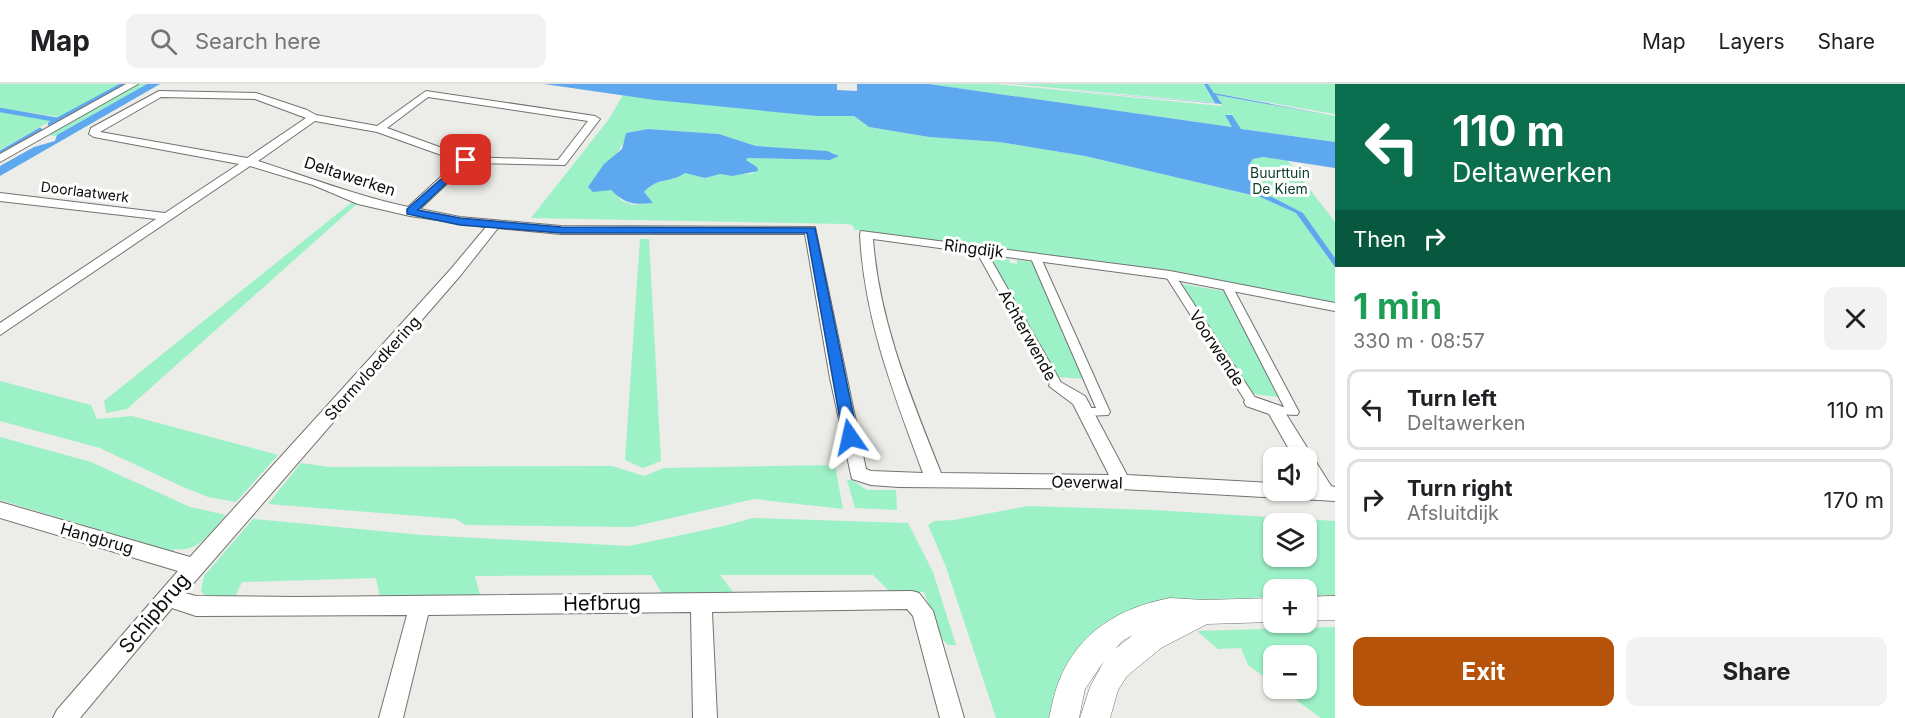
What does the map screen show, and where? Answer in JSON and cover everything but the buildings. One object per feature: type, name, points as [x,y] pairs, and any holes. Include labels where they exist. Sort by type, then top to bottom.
[{"type":"street","points":[[0,159],[133,84]]},
{"type":"street","name":"Deltawerken","points":[[313,118],[303,112],[256,96],[166,94],[150,98],[95,130],[93,134],[249,162],[317,183],[362,201],[460,221],[561,230],[811,230],[858,474],[871,478],[899,480]]},
{"type":"street","points":[[0,330],[313,118],[379,129],[466,160],[561,163],[595,119],[426,94],[379,129]]},
{"type":"street","points":[[410,212],[466,160]]},
{"type":"street","name":"Doorlaatwerk","points":[[0,197],[167,217]]},
{"type":"street","name":"Stormvloedkering","points":[[246,509],[455,273],[495,224]]},
{"type":"street","name":"Ringdijk","points":[[935,480],[877,314],[866,261],[866,234],[1170,275],[1335,307]]},
{"type":"street","name":"Achterwende","points":[[980,249],[1057,386],[1079,399],[1122,482]]},
{"type":"street","name":"Achterwende","points":[[1035,256],[1104,412],[1085,412]]},
{"type":"street","name":"Voorwende","points":[[1170,275],[1252,402],[1275,410],[1293,412],[1227,286]]},
{"type":"street","points":[[1275,410],[1297,447]]},
{"type":"street","points":[[1317,476],[1330,493]]},
{"type":"street","name":"Oeverwal","points":[[899,480],[1122,482],[1263,489]]},
{"type":"street","name":"Schipbrug","points":[[65,718],[246,509]]},
{"type":"street","name":"Hangbrug","points":[[0,510],[194,567]]},
{"type":"street","name":"Hefbrug","points":[[168,597],[196,606],[420,606],[912,600],[922,611],[952,718]]},
{"type":"street","points":[[701,602],[705,718]]},
{"type":"street","points":[[391,718],[420,606]]},
{"type":"street","points":[[1317,609],[1335,608]]},
{"type":"street","points":[[1064,718],[1072,684],[1092,652],[1112,632],[1145,615],[1170,610],[1204,612],[1263,610]]},
{"type":"street","points":[[1095,718],[1109,677],[1124,660],[1155,637],[1204,612]]},
{"type":"green space","points":[[0,84],[120,84],[60,117],[0,108]]},
{"type":"green space","points":[[137,84],[147,84],[55,136],[48,135]]},
{"type":"green space","points":[[929,84],[994,84],[1222,106],[1215,95],[1335,116],[1335,142],[1241,129],[1232,115],[1227,114],[1233,127]]},
{"type":"green space","points":[[1011,84],[1204,84],[1215,102],[1209,102]]},
{"type":"green space","points":[[1208,84],[1335,84],[1335,114],[1214,93]]},
{"type":"green space","points":[[623,95],[816,116],[854,116],[869,127],[929,137],[999,142],[1085,156],[1260,197],[1296,213],[1335,267],[1335,303],[1161,270],[855,230],[852,225],[847,224],[531,218],[609,119]],"holes":[[[648,129],[719,134],[756,146],[835,153],[830,160],[748,158],[746,160],[757,167],[752,174],[739,173],[732,176],[720,174],[705,178],[685,173],[649,187],[644,192],[652,203],[634,205],[622,201],[611,190],[592,182],[617,153],[626,133]]]},
{"type":"green space","points":[[0,112],[52,120],[0,150]]},
{"type":"green space","name":"Buurttuin De Kiem","points":[[1263,157],[1287,160],[1335,222],[1335,258],[1303,213],[1268,195],[1249,165],[1253,159]]},
{"type":"green space","points":[[352,202],[358,203],[127,409],[106,413],[104,401]]},
{"type":"green space","points":[[640,239],[649,239],[661,461],[643,468],[625,460]]},
{"type":"green space","points":[[986,256],[1009,259],[1010,263],[1017,264],[1017,260],[1035,262],[1086,379],[1055,377]]},
{"type":"green space","points":[[1177,283],[1228,292],[1283,398],[1249,393]]},
{"type":"green space","points":[[0,381],[91,405],[97,419],[132,416],[278,455],[236,502],[208,497],[100,448],[0,421]]},
{"type":"green space","points":[[0,437],[91,462],[190,507],[226,515],[198,544],[191,548],[175,549],[172,552],[0,500]]},
{"type":"green space","points":[[301,463],[329,467],[612,466],[644,476],[664,468],[835,465],[843,509],[754,499],[632,527],[465,525],[456,519],[268,504]]},
{"type":"green space","points":[[847,480],[852,480],[867,490],[896,490],[897,510],[855,508]]},
{"type":"green space","points":[[1028,506],[1263,517],[1263,567],[1317,567],[1317,520],[1335,521],[1335,595],[1317,596],[1317,579],[1263,579],[1263,597],[1172,601],[1101,625],[1083,649],[1053,718],[996,718],[946,567],[928,525],[934,521],[954,520]]},
{"type":"green space","points":[[753,518],[908,523],[933,572],[956,645],[948,645],[941,638],[924,592],[890,592],[873,575],[720,575],[734,593],[662,593],[651,575],[475,576],[480,595],[380,598],[376,578],[242,582],[234,599],[206,597],[201,591],[204,576],[253,519],[422,535],[629,546]]},
{"type":"green space","points":[[1335,627],[1335,718],[1321,718],[1295,699],[1317,699],[1317,645],[1263,645],[1263,676],[1248,665],[1241,648],[1218,649],[1197,631],[1263,629],[1263,633],[1317,633],[1317,628]]},
{"type":"water","points":[[147,84],[160,84],[0,176],[0,166],[34,147],[55,141],[57,135]]},
{"type":"water","points":[[544,84],[837,84],[837,90],[857,91],[857,84],[929,84],[1232,127],[1225,115],[1232,115],[1241,129],[1335,142],[1335,168],[1263,157],[1253,159],[1249,165],[1268,195],[1303,213],[1335,258],[1335,267],[1296,213],[1260,197],[1085,156],[999,142],[929,137],[869,127],[854,116],[816,116],[655,100]]},
{"type":"water","points":[[994,84],[1215,103],[1204,84],[1208,84],[1214,93],[1335,116],[1216,95],[1222,104]]},
{"type":"water","points":[[648,129],[719,134],[756,146],[827,151],[839,156],[830,160],[748,158],[746,160],[757,167],[758,171],[732,176],[720,174],[705,178],[685,173],[649,187],[644,192],[653,203],[630,202],[611,190],[593,192],[588,187],[604,164],[622,149],[626,133]]},
{"type":"waterway","points":[[58,120],[124,84]]},
{"type":"waterway","points":[[0,110],[58,120]]},
{"type":"waterway","points":[[50,124],[58,120]]},
{"type":"waterway","points":[[0,153],[40,130]]},
{"type":"route","points":[[466,160],[410,212],[460,221],[561,230],[811,230],[850,437]]}]
